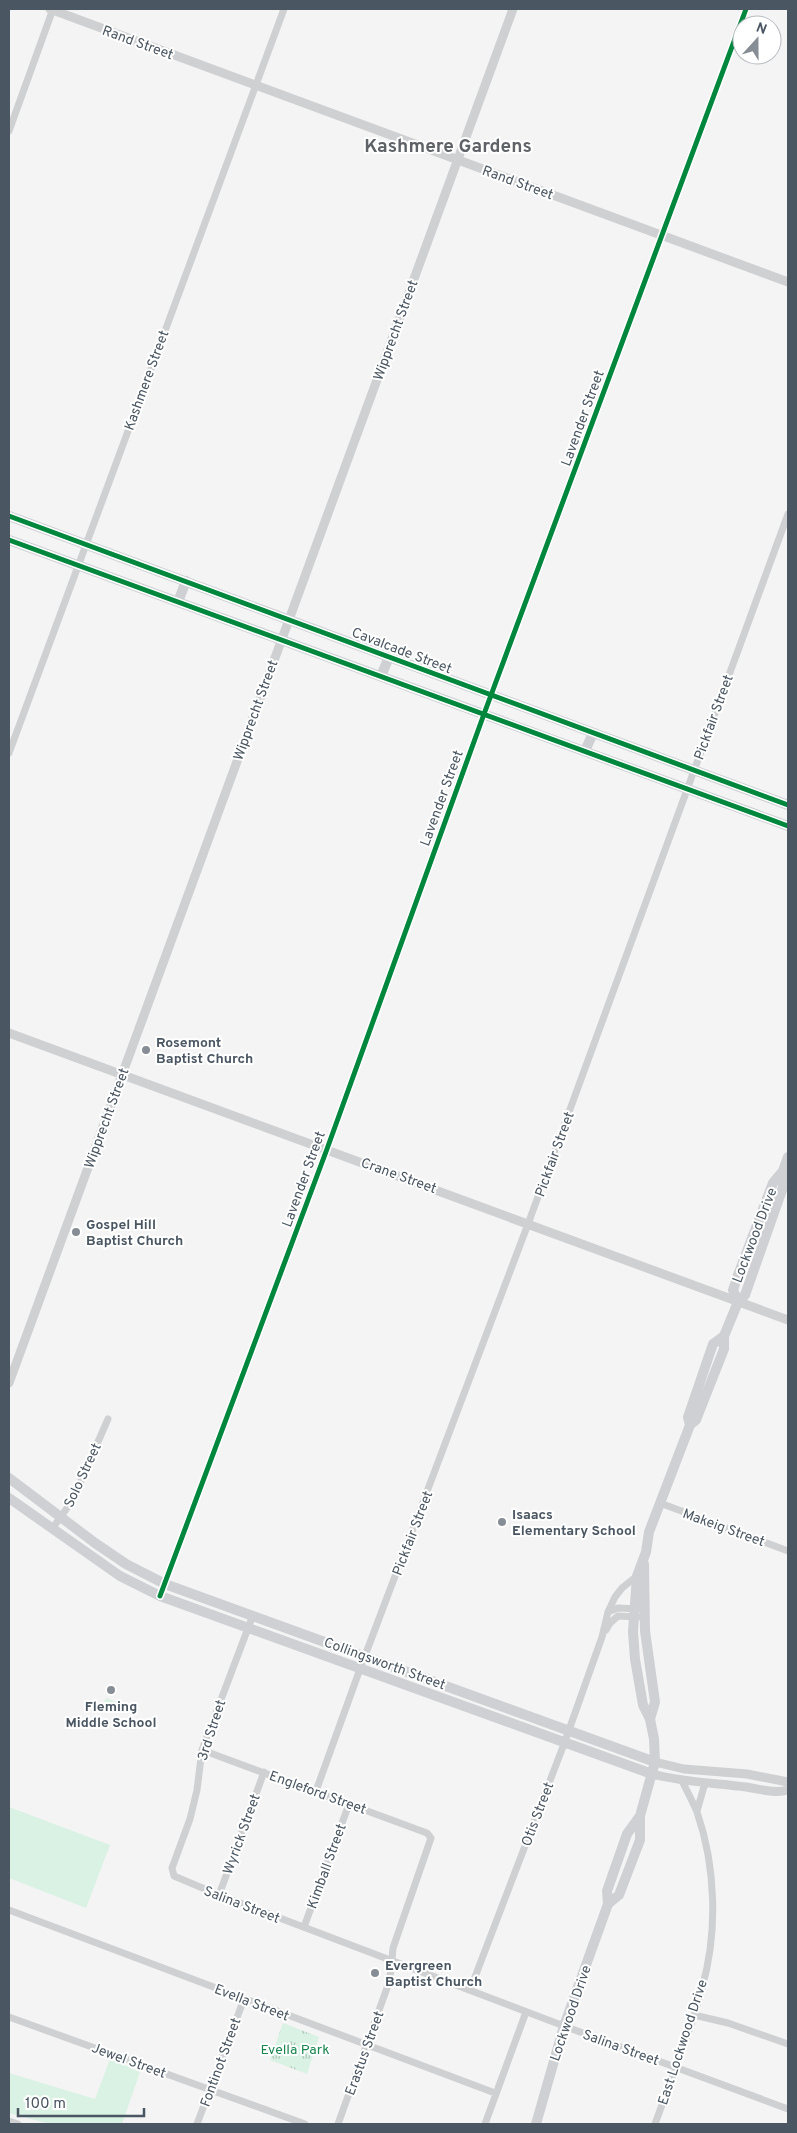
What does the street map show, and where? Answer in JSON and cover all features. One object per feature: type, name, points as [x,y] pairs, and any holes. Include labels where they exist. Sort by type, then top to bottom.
[{"type":"main road","name":"Cavalcade Street","points":[[9,516],[186,580],[788,805]]},
{"type":"main road","points":[[9,540],[788,826]]},
{"type":"main road","points":[[178,602],[186,580]]},
{"type":"main road","points":[[381,676],[389,657]]},
{"type":"main road","points":[[585,751],[592,733]]},
{"type":"main road","name":"Lockwood Drive","points":[[639,1613],[644,1559],[650,1532],[690,1425],[688,1417],[713,1344],[724,1336],[738,1302],[745,1295],[783,1187],[783,1171],[788,1157]]},
{"type":"main road","name":"Collingsworth Street","points":[[9,1478],[126,1564],[165,1584],[655,1762]]},
{"type":"main road","name":"Collingsworth Street","points":[[9,1498],[120,1576],[160,1596],[564,1744],[652,1774]]},
{"type":"main road","name":"Lockwood Drive","points":[[536,2124],[564,2026],[608,1904],[607,1891],[627,1834],[640,1816],[655,1762],[654,1739],[650,1719],[655,1702],[639,1613],[637,1576],[644,1559]]},
{"type":"street","name":"Rand Street","points":[[52,9],[788,282]]},
{"type":"street","points":[[9,131],[52,9]]},
{"type":"street","name":"Kashmere Street","points":[[9,753],[85,543],[284,9]]},
{"type":"street","name":"Wipprecht Street","points":[[9,1383],[280,639],[513,9]]},
{"type":"street","name":"Lavender Street","points":[[160,1596],[327,1148],[491,695],[746,9]]},
{"type":"street","name":"Pickfair Street","points":[[316,1791],[360,1668],[528,1224],[788,514]]},
{"type":"street","name":"Crane Street","points":[[9,1033],[327,1148],[788,1320]]},
{"type":"street","name":"Solo Street","points":[[52,1529],[72,1501],[108,1418]]},
{"type":"street","name":"Makeig Street","points":[[660,1503],[788,1550]]},
{"type":"street","name":"Otis Street","points":[[470,1990],[569,1731],[602,1637],[608,1612],[615,1597],[622,1588],[637,1576]]},
{"type":"street","points":[[608,1612],[618,1608],[639,1613]]},
{"type":"street","name":"Otis Street","points":[[602,1637],[610,1623],[618,1616],[639,1613]]},
{"type":"street","name":"3rd Street","points":[[174,1876],[172,1868],[190,1819],[197,1790],[202,1750],[253,1615]]},
{"type":"street","name":"Engleford Street","points":[[202,1750],[427,1833],[431,1838]]},
{"type":"street","name":"Collingsworth Street","points":[[655,1762],[684,1769],[747,1774],[788,1782]]},
{"type":"street","name":"Wyrick Street","points":[[219,1895],[264,1772]]},
{"type":"street","name":"Collingsworth Street","points":[[652,1774],[682,1781],[780,1792],[788,1790]]},
{"type":"street","name":"East Lockwood Drive","points":[[655,2124],[703,1987],[711,1944],[713,1899],[706,1845],[697,1811],[682,1781]]},
{"type":"street","points":[[697,1811],[705,1783]]},
{"type":"street","name":"Kimball Street","points":[[304,1927],[349,1804]]},
{"type":"street","name":"Erastus Street","points":[[338,2124],[387,1988],[393,1948],[431,1838]]},
{"type":"street","name":"Salina Street","points":[[174,1876],[219,1895],[526,2012],[788,2109]]},
{"type":"street","name":"Evella Street","points":[[9,1910],[495,2093]]},
{"type":"street","name":"Fontinot Street","points":[[197,2124],[244,1999]]},
{"type":"street","points":[[485,2124],[526,2012]]},
{"type":"street","points":[[694,2015],[728,2023],[788,2044]]},
{"type":"street","name":"Jewel Street","points":[[9,2017],[305,2124]]},
{"type":"street","points":[[9,2122],[18,2124]]},
{"type":"green space","points":[[106,1698],[124,1705],[122,1711],[103,1705]]},
{"type":"green space","points":[[9,1807],[110,1845],[86,1908],[9,1878]]},
{"type":"green space","name":"Evella Park","points":[[283,2023],[319,2037],[307,2074],[270,2060]]},
{"type":"green space","points":[[110,2059],[140,2072],[122,2124],[50,2124],[9,2113],[9,2073],[95,2099]]},
{"type":"cycle path","points":[[160,1596],[327,1149],[484,714],[746,9]]},
{"type":"cycle path","points":[[9,516],[788,805]]},
{"type":"cycle path","points":[[9,540],[788,826]]},
{"type":"place","name":"Rosemont Baptist Church","points":[[146,1050]]},
{"type":"place","name":"Gospel Hill Baptist Church","points":[[76,1232]]},
{"type":"place","name":"Isaacs Elementary School","points":[[502,1522]]},
{"type":"place","name":"Fleming Middle School","points":[[111,1690]]},
{"type":"place","name":"Evergreen Baptist Church","points":[[375,1973]]},
{"type":"district","name":"Kashmere Gardens","points":[[448,145]]}]
